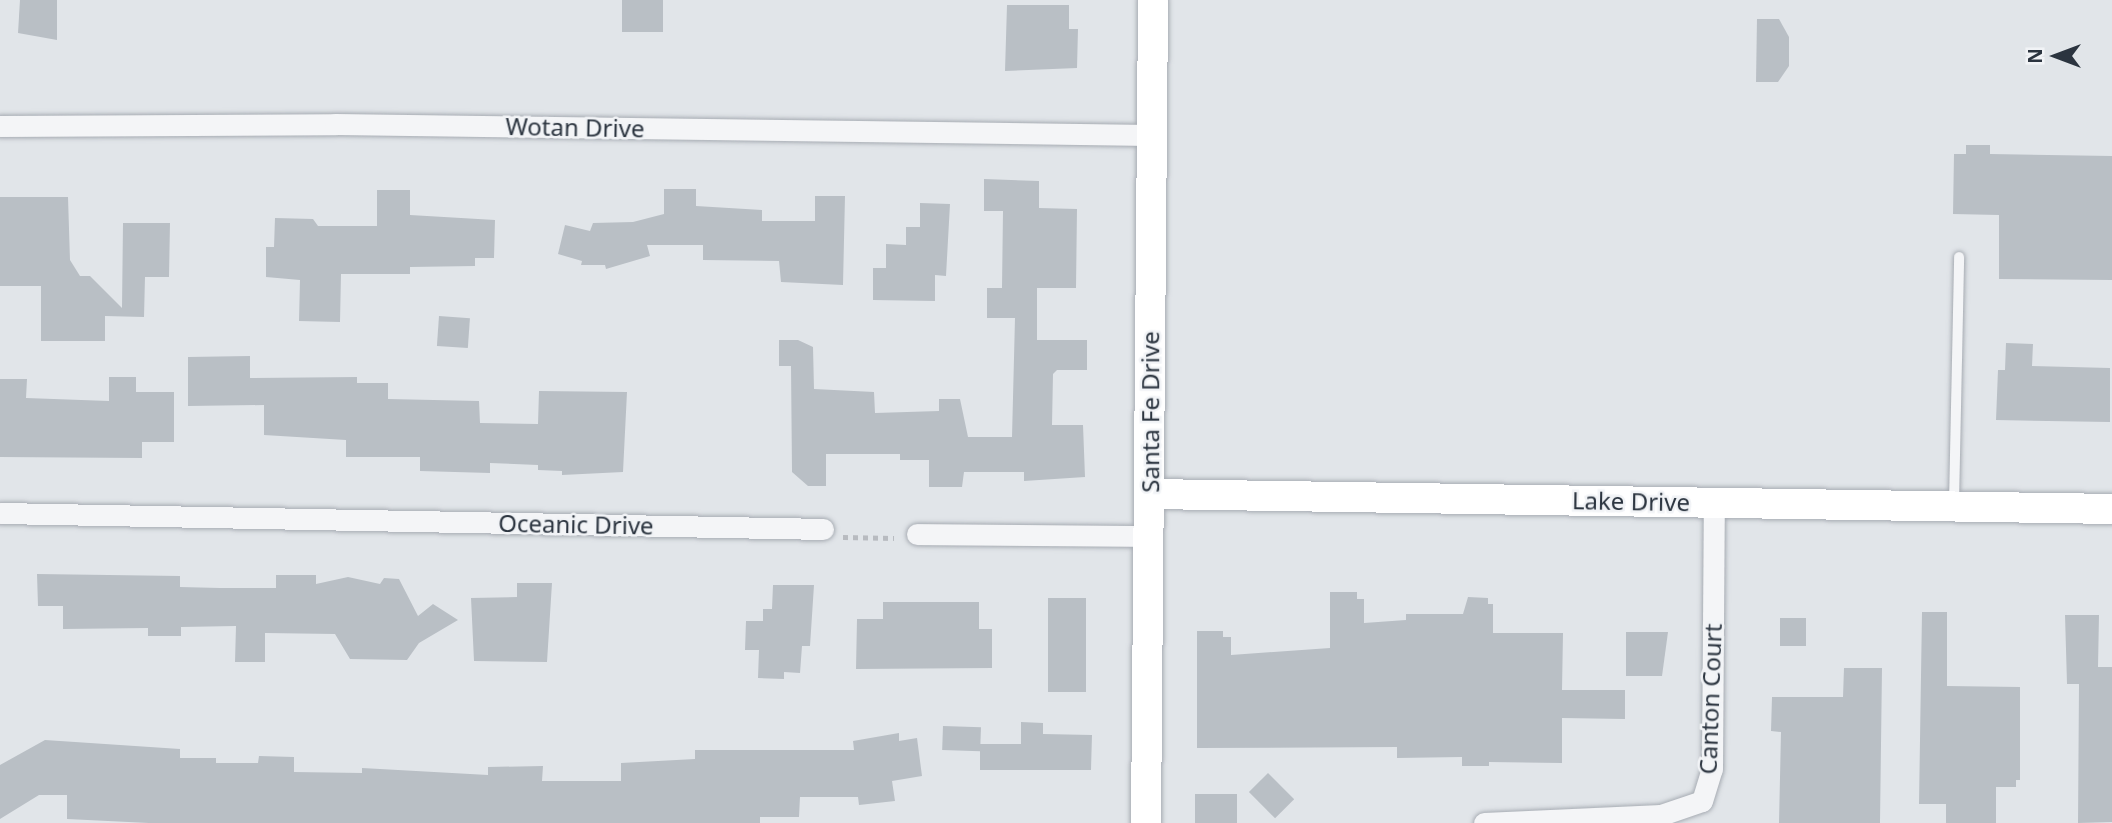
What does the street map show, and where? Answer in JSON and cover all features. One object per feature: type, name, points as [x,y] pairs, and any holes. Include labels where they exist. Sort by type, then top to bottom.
[{"type":"main road","name":"Santa Fe Drive","points":[[1146,823],[1153,0]]},
{"type":"main road","name":"Lake Drive","points":[[1150,494],[2112,509]]},
{"type":"street","name":"Wotan Drive","points":[[0,126],[335,124],[1150,135]]},
{"type":"street","name":"Canton Court","points":[[1484,823],[1661,815],[1702,801],[1712,769],[1714,503]]},
{"type":"street","name":"Oceanic Drive","points":[[0,513],[823,529]]},
{"type":"street","points":[[916,534],[1150,536]]},
{"type":"lane","points":[[1954,506],[1959,257]]},
{"type":"path","points":[[823,529],[838,537],[916,534]]},
{"type":"building","points":[[20,0],[57,0],[57,40],[18,33]]},
{"type":"building","points":[[622,0],[663,0],[663,32],[622,32]]},
{"type":"building","points":[[1007,5],[1069,5],[1069,29],[1078,29],[1077,68],[1005,71]]},
{"type":"building","points":[[1757,19],[1779,19],[1789,37],[1789,66],[1778,82],[1756,82]]},
{"type":"building","points":[[1966,145],[1990,145],[1990,154],[2112,156],[2112,280],[1999,279],[1999,215],[1953,214],[1954,154],[1966,154]]},
{"type":"building","points":[[984,179],[1039,181],[1039,208],[1077,209],[1076,288],[1037,288],[1037,340],[1087,340],[1087,370],[1057,370],[1053,374],[1052,425],[1083,425],[1085,477],[1024,481],[1024,472],[964,472],[962,487],[929,487],[929,460],[900,460],[900,454],[826,454],[826,486],[808,486],[792,472],[791,366],[779,366],[779,340],[798,340],[813,347],[814,389],[874,392],[875,413],[939,411],[939,399],[960,399],[968,437],[1012,437],[1015,318],[987,318],[987,288],[1002,288],[1003,211],[984,211]]},
{"type":"building","points":[[664,189],[696,189],[696,206],[762,210],[762,221],[815,221],[815,196],[845,196],[843,285],[781,282],[779,261],[703,260],[703,245],[647,245],[650,256],[606,269],[605,265],[581,265],[582,261],[558,254],[565,225],[590,231],[593,223],[633,222],[664,214]]},
{"type":"building","points":[[377,190],[410,190],[410,215],[495,220],[494,258],[475,258],[475,266],[410,267],[410,274],[341,274],[340,322],[299,321],[300,280],[266,277],[266,247],[274,247],[275,218],[313,219],[318,226],[377,226]]},
{"type":"building","points":[[0,197],[68,197],[70,260],[80,276],[90,276],[122,308],[123,223],[170,223],[169,277],[145,277],[144,317],[105,316],[105,341],[41,341],[41,286],[0,286]]},
{"type":"building","points":[[920,203],[950,204],[946,276],[935,275],[935,301],[873,300],[873,268],[886,268],[886,244],[906,245],[906,227],[920,227]]},
{"type":"building","points":[[439,316],[470,318],[468,348],[437,346]]},
{"type":"building","points":[[2006,343],[2033,344],[2032,366],[2110,368],[2110,422],[1996,420],[1998,370],[2005,370]]},
{"type":"building","points":[[250,356],[250,378],[357,377],[357,383],[388,383],[388,399],[479,401],[480,423],[538,424],[539,391],[627,392],[623,472],[562,475],[562,471],[538,470],[538,465],[490,463],[490,473],[420,471],[420,457],[346,457],[346,440],[264,435],[264,405],[188,406],[188,357]]},
{"type":"building","points":[[109,377],[136,377],[136,392],[174,392],[174,442],[142,442],[142,458],[0,457],[0,379],[27,379],[26,398],[109,401]]},
{"type":"building","points":[[37,574],[180,576],[180,587],[220,588],[276,588],[276,575],[316,575],[316,584],[348,577],[380,584],[384,578],[399,579],[418,616],[433,604],[458,620],[419,643],[407,660],[350,659],[335,634],[265,633],[265,662],[235,662],[236,626],[181,627],[181,636],[148,636],[148,628],[63,629],[63,606],[38,606]]},
{"type":"building","points":[[517,583],[552,583],[547,662],[474,661],[471,598],[517,597]]},
{"type":"building","points":[[773,585],[814,585],[810,646],[802,646],[800,673],[784,672],[784,679],[758,678],[759,650],[745,650],[746,621],[763,621],[763,609],[772,609]]},
{"type":"building","points":[[1330,592],[1357,592],[1357,599],[1364,599],[1364,623],[1406,620],[1406,614],[1463,614],[1468,597],[1488,598],[1488,604],[1493,604],[1493,633],[1563,633],[1562,690],[1625,690],[1625,719],[1562,718],[1562,763],[1489,762],[1489,766],[1462,766],[1462,757],[1397,758],[1397,747],[1197,748],[1197,631],[1223,631],[1223,637],[1231,637],[1231,655],[1330,648]]},
{"type":"building","points":[[1048,598],[1086,598],[1086,692],[1048,692]]},
{"type":"building","points":[[883,602],[979,602],[979,629],[992,629],[992,668],[856,669],[857,619],[883,619]]},
{"type":"building","points":[[1922,612],[1947,612],[1947,686],[2020,687],[2020,780],[2016,780],[2016,787],[1996,787],[1996,823],[1946,823],[1946,804],[1919,804]]},
{"type":"building","points":[[2065,615],[2099,615],[2098,667],[2112,667],[2112,822],[2078,823],[2079,684],[2067,684]]},
{"type":"building","points":[[1780,618],[1806,618],[1806,646],[1780,646]]},
{"type":"building","points":[[1626,632],[1668,632],[1662,676],[1626,676]]},
{"type":"building","points":[[1844,668],[1882,668],[1880,823],[1779,823],[1781,732],[1771,731],[1772,697],[1843,697]]},
{"type":"building","points":[[1021,722],[1043,723],[1043,734],[1092,735],[1091,770],[980,770],[980,744],[1021,744]]},
{"type":"building","points":[[943,726],[981,727],[980,751],[942,750]]},
{"type":"building","points":[[899,733],[899,741],[917,738],[922,776],[892,781],[895,801],[859,805],[858,797],[800,797],[799,817],[760,817],[760,823],[149,823],[67,819],[67,795],[39,795],[0,819],[0,765],[45,740],[180,749],[180,758],[216,758],[216,763],[258,763],[259,756],[294,757],[294,772],[362,773],[362,768],[488,775],[488,767],[543,766],[542,781],[621,781],[621,763],[695,759],[695,750],[854,750],[853,741]]},
{"type":"building","points":[[1268,773],[1294,799],[1275,818],[1249,792]]},
{"type":"building","points":[[1195,794],[1237,794],[1237,823],[1195,823]]}]
